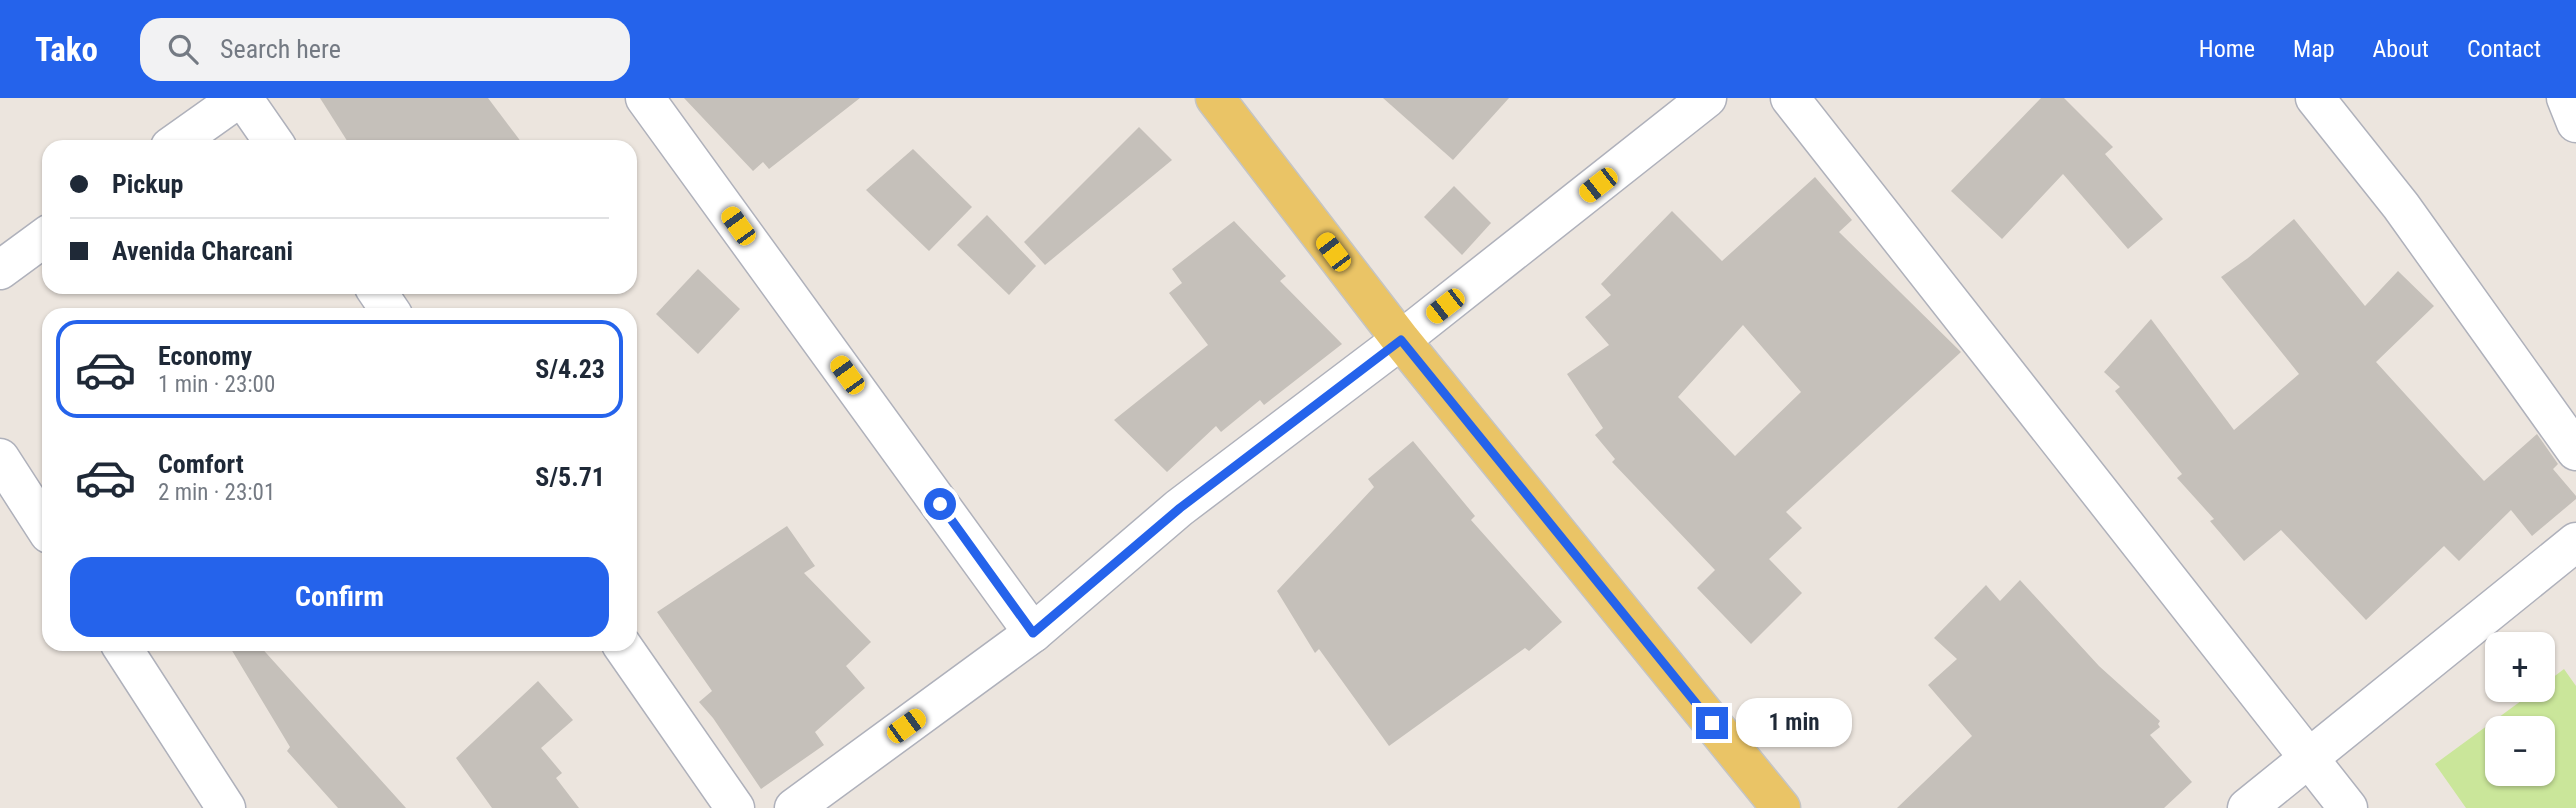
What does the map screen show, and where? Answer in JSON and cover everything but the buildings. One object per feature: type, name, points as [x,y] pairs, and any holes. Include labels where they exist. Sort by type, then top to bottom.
[{"type":"main road","points":[[1215,98],[1401,340],[1781,808]]},
{"type":"street","points":[[180,140],[241,98],[272,140]]},
{"type":"street","points":[[645,98],[1033,633]]},
{"type":"street","points":[[794,808],[1033,633],[1180,508],[1401,340],[1707,98]]},
{"type":"street","points":[[1790,98],[2347,808]]},
{"type":"street","points":[[2315,98],[2401,205],[2576,450]]},
{"type":"street","points":[[2566,98],[2576,123]]},
{"type":"street","points":[[0,270],[42,239]]},
{"type":"street","points":[[0,458],[42,523]]},
{"type":"street","points":[[2247,808],[2576,542]]},
{"type":"street","points":[[125,651],[226,808]]},
{"type":"street","points":[[626,651],[735,808]]},
{"type":"green space","points":[[2564,669],[2576,686],[2576,808],[2466,808],[2435,764],[2485,727],[2485,786],[2555,786],[2555,716],[2501,716],[2520,702],[2555,702],[2555,676]]},
{"type":"route","points":[[940,504],[1033,633],[1180,508],[1401,340],[1712,723]]}]
